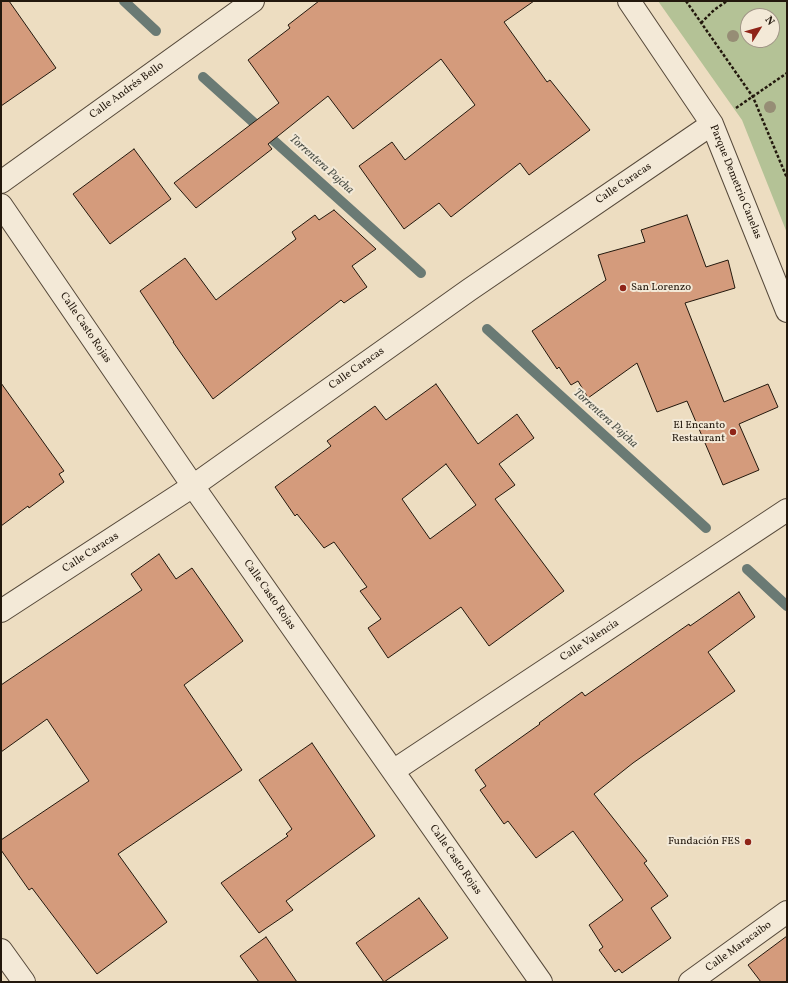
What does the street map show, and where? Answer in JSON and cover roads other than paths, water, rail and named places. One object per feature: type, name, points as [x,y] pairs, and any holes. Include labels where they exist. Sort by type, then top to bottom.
[{"type":"street","name":"Calle Andrés Bello","points":[[1,182],[253,1]]},
{"type":"street","name":"Parque Demetrio Canelas","points":[[630,1],[712,124],[787,311]]},
{"type":"street","name":"Calle Caracas","points":[[1,611],[193,486],[468,290],[712,124]]},
{"type":"street","name":"Calle Casto Rojas","points":[[1,205],[193,486],[541,982]]},
{"type":"street","name":"Calle Valencia","points":[[392,771],[787,510]]},
{"type":"street","name":"Calle Maracaibo","points":[[690,982],[787,912]]},
{"type":"street","points":[[1,950],[24,982]]},
{"type":"waterway","name":"Torrentera Pajcha","points":[[124,1],[156,31]]},
{"type":"waterway","name":"Torrentera Pajcha","points":[[203,77],[421,273]]},
{"type":"waterway","name":"Torrentera Pajcha","points":[[487,329],[706,528]]},
{"type":"waterway","name":"Torrentera Pajcha","points":[[747,569],[787,606]]},
{"type":"place","name":"San Lorenzo","points":[[623,288]]},
{"type":"place","name":"El Encanto Restaurant","points":[[733,432]]},
{"type":"place","name":"Fundación FES","points":[[748,842]]}]
